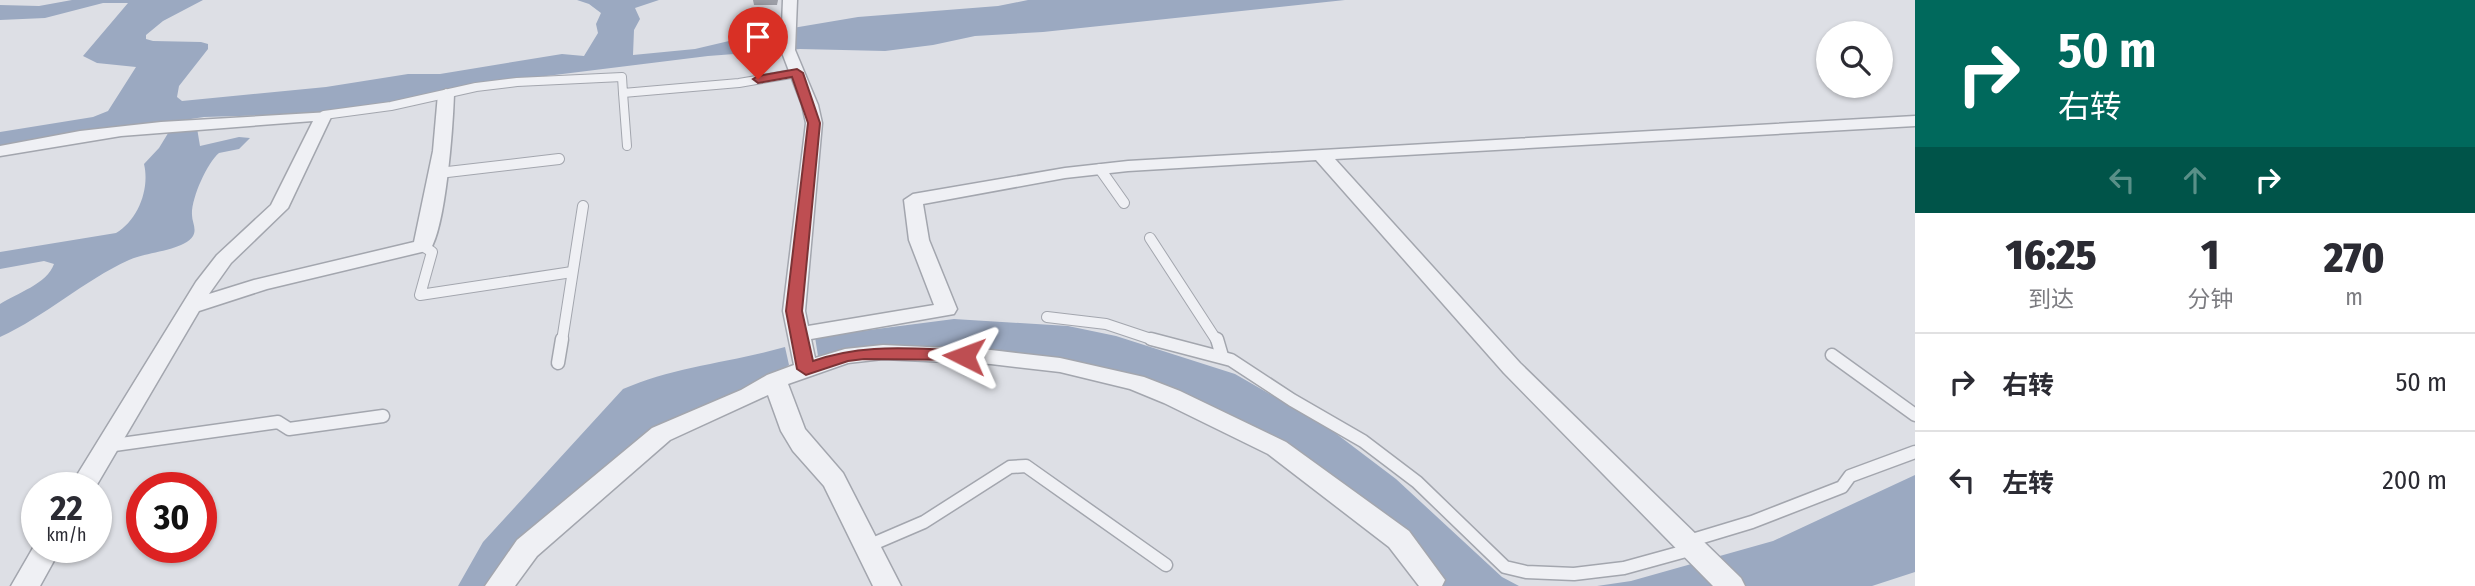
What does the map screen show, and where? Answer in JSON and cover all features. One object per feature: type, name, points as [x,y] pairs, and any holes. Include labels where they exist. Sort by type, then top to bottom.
[{"type":"street","points":[[790,0],[788,50],[812,114],[814,139],[794,311],[806,369]]},
{"type":"street","points":[[190,307],[249,288],[423,246],[439,173],[446,94]]},
{"type":"street","points":[[0,151],[89,135],[202,122],[324,115],[279,208],[224,259],[190,307],[92,472]]},
{"type":"street","points":[[799,334],[946,309],[919,240],[913,200],[1100,169],[1915,121]]},
{"type":"street","points":[[1321,155],[1512,368],[1731,586]]},
{"type":"street","points":[[499,586],[527,548],[661,434],[749,396],[775,380],[845,356],[910,353],[990,357],[1060,365],[1136,383],[1172,397],[1277,448],[1399,540],[1431,580]]},
{"type":"street","points":[[775,380],[793,430],[802,445],[834,480],[887,586]]},
{"type":"street","points":[[25,586],[38,563]]},
{"type":"lane","points":[[623,93],[739,83],[797,73]]},
{"type":"lane","points":[[324,115],[391,106],[517,82],[622,77],[626,146]]},
{"type":"lane","points":[[439,173],[559,159]]},
{"type":"lane","points":[[1100,169],[1124,203]]},
{"type":"lane","points":[[558,363],[583,206]]},
{"type":"lane","points":[[1150,238],[1216,337],[1222,356]]},
{"type":"lane","points":[[423,246],[432,252],[420,295],[572,272]]},
{"type":"lane","points":[[1047,317],[1106,324],[1183,349],[1222,356],[1363,441],[1417,482],[1506,567],[1517,574],[1555,580],[1622,573],[1842,487],[1850,476],[1915,452]]},
{"type":"lane","points":[[1832,355],[1915,415]]},
{"type":"lane","points":[[107,446],[278,422],[289,429],[383,416]]},
{"type":"lane","points":[[868,546],[898,538],[1010,467],[1019,465],[1026,466],[1166,565]]},
{"type":"water","points":[[72,0],[203,0],[163,21],[146,35],[146,39],[153,41],[208,44],[208,49],[179,86],[177,97],[182,101],[326,87],[408,74],[440,74],[562,54],[584,56],[598,33],[596,24],[601,13],[589,4],[577,0],[659,0],[635,8],[640,19],[634,30],[633,55],[695,49],[763,33],[858,17],[998,6],[1028,0],[1345,0],[1043,32],[975,36],[885,51],[800,49],[708,56],[490,83],[378,105],[307,114],[204,117],[0,148],[0,132],[93,117],[108,111],[136,67],[97,63],[83,56],[128,3],[103,3],[45,18],[0,20],[0,5],[39,6]]},
{"type":"water","points":[[197,128],[200,146],[239,137],[250,138],[239,149],[219,153],[214,158],[194,200],[193,236],[181,245],[136,257],[112,268],[17,329],[0,337],[0,304],[38,283],[54,264],[44,261],[0,269],[0,252],[116,233],[136,212],[144,193],[144,164],[159,148],[170,130]]},
{"type":"water","points":[[954,319],[1068,326],[1116,336],[1235,374],[1326,426],[1396,479],[1502,577],[1519,586],[1441,586],[1426,559],[1201,404],[998,352],[953,348],[865,348],[818,356],[815,337]]},
{"type":"water","points":[[785,347],[789,365],[761,382],[645,437],[489,586],[458,586],[483,542],[623,389],[662,375]]},
{"type":"water","points":[[1915,475],[1915,572],[1872,586],[1597,586],[1631,581],[1773,541]]},
{"type":"route","points":[[758,79],[797,73],[814,123],[794,311],[806,369],[845,356],[864,353],[964,356]]}]
